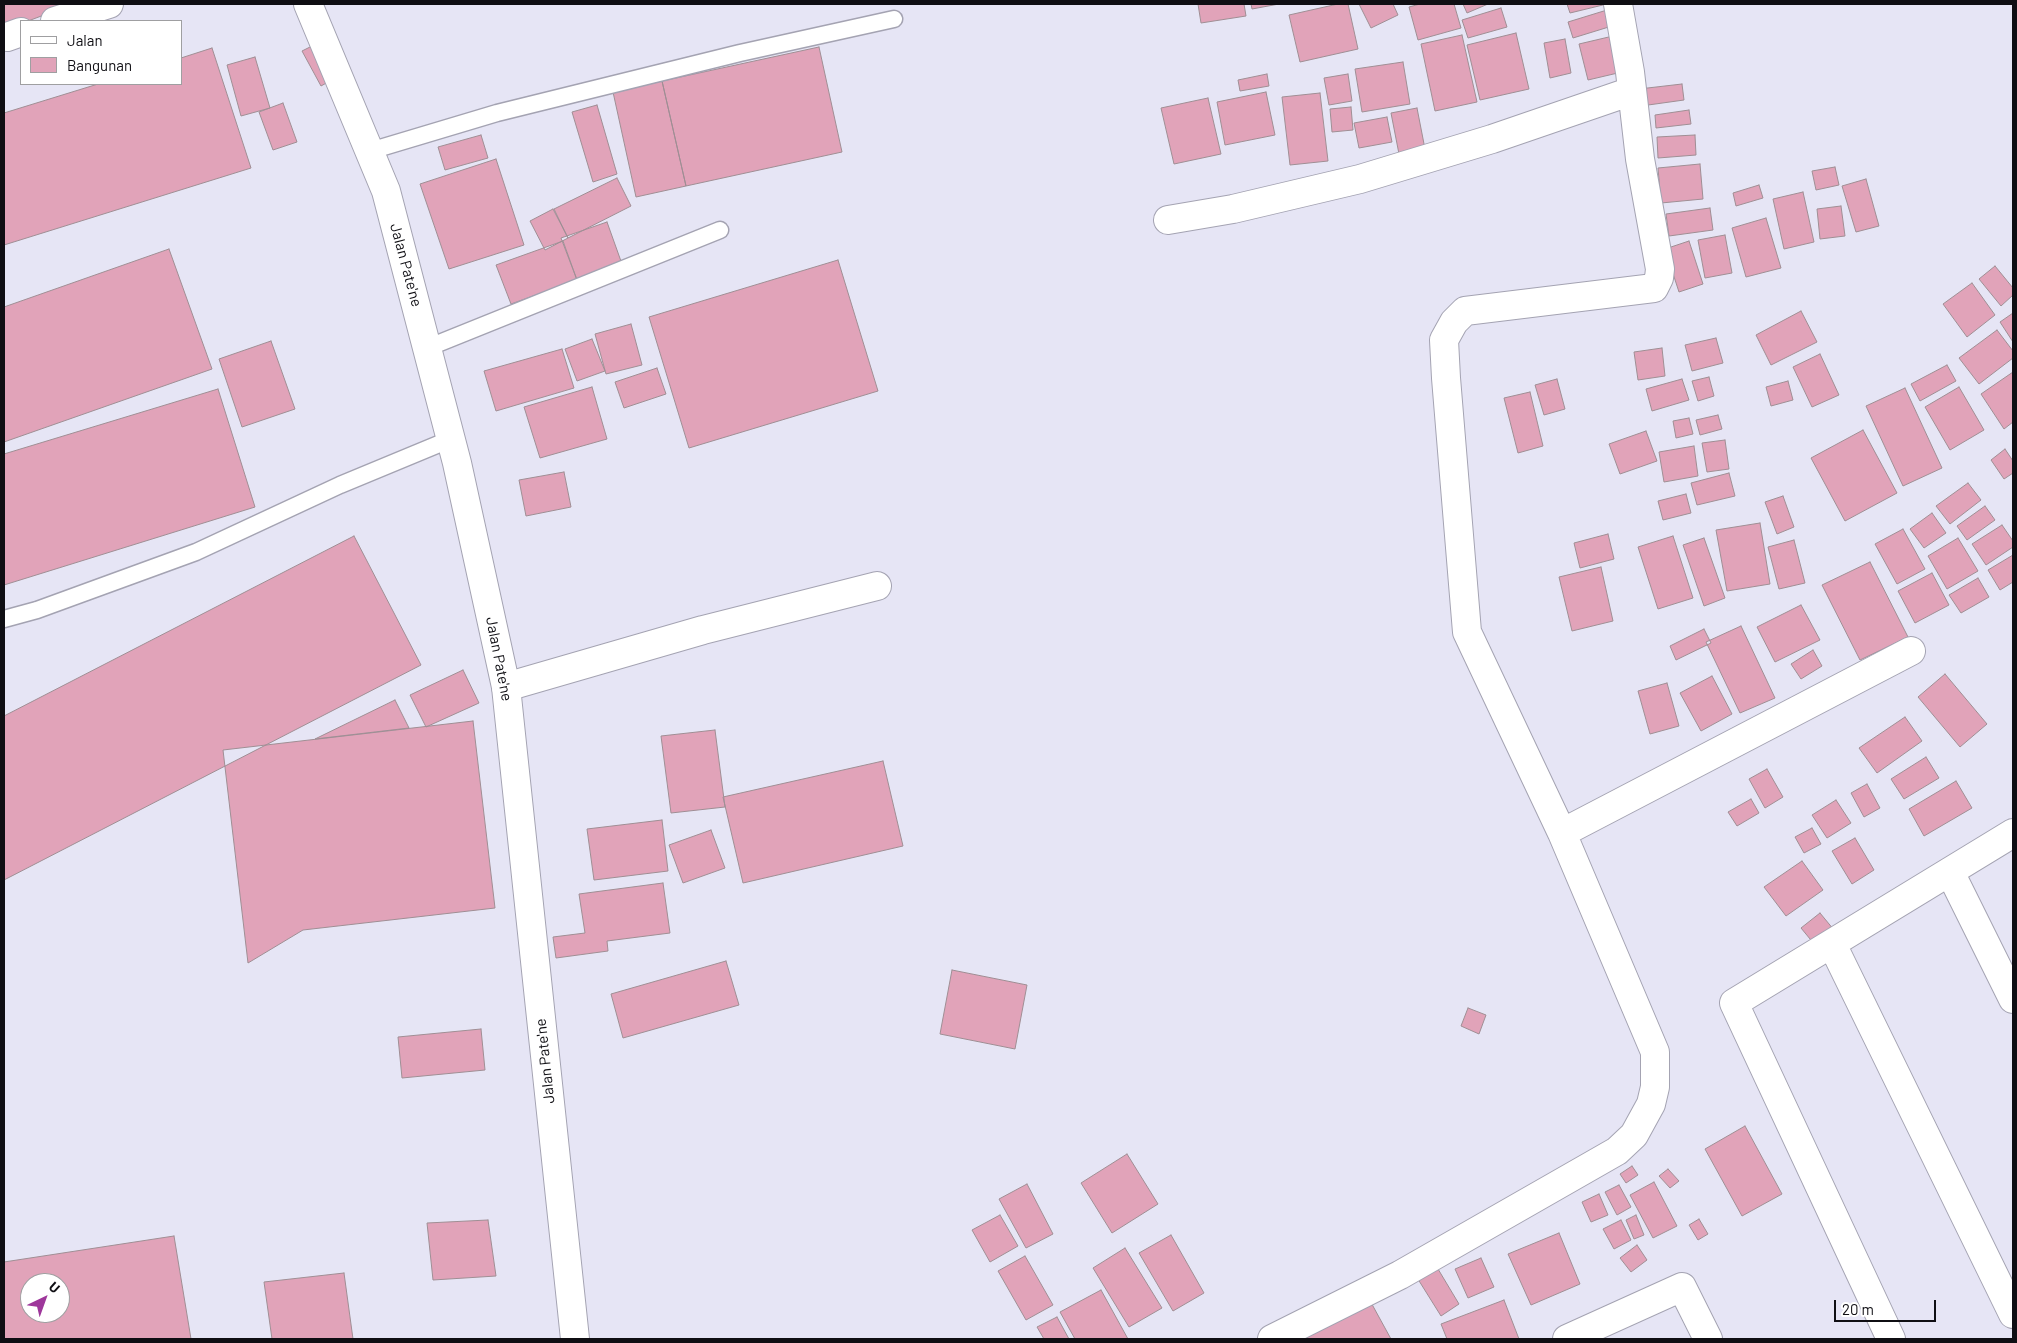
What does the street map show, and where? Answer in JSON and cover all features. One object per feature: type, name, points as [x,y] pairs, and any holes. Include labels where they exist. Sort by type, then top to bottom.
[{"type":"street","points":[[58,20],[109,4]]},
{"type":"street","name":"Jalan Pate'ne","points":[[308,4],[386,191],[451,439],[506,687],[575,1339]]},
{"type":"street","points":[[1272,1339],[1400,1275],[1617,1151],[1634,1135],[1651,1104],[1656,1077],[1655,1052],[1562,833],[1467,632],[1446,387],[1444,340],[1454,322],[1465,311],[1654,288],[1659,278],[1660,269],[1640,159],[1632,91],[1618,4]]},
{"type":"street","points":[[1168,220],[1233,209],[1360,179],[1492,139],[1632,91]]},
{"type":"street","points":[[506,687],[703,630],[877,586]]},
{"type":"street","points":[[1562,833],[1911,652]]},
{"type":"street","points":[[1891,1339],[1734,1003],[2013,834]]},
{"type":"street","points":[[1950,872],[2013,999]]},
{"type":"street","points":[[1832,944],[2013,1314]]},
{"type":"street","points":[[1567,1339],[1682,1287],[1708,1339]]},
{"type":"lane","points":[[370,152],[497,113],[740,53],[894,19]]},
{"type":"lane","points":[[427,348],[720,230]]},
{"type":"lane","points":[[4,619],[37,610],[196,552],[340,485],[451,439]]},
{"type":"building","points":[[4,4],[67,4],[68,6],[31,20],[20,20],[20,24],[4,30]]},
{"type":"building","points":[[1198,4],[1244,4],[1246,16],[1201,23]]},
{"type":"building","points":[[1251,4],[1279,4],[1252,9]]},
{"type":"building","points":[[1338,4],[1348,4],[1358,49],[1300,62],[1289,15]]},
{"type":"building","points":[[1359,4],[1393,4],[1398,15],[1371,28]]},
{"type":"building","points":[[1420,4],[1454,4],[1461,28],[1418,40],[1409,7]]},
{"type":"building","points":[[1463,4],[1488,4],[1467,13]]},
{"type":"building","points":[[1567,4],[1607,4],[1570,13]]},
{"type":"building","points":[[1501,8],[1507,27],[1468,38],[1462,20]]},
{"type":"building","points":[[1607,10],[1612,26],[1573,38],[1568,22]]},
{"type":"building","points":[[1516,33],[1529,89],[1480,100],[1467,45]]},
{"type":"building","points":[[1462,35],[1477,102],[1435,111],[1421,44]]},
{"type":"building","points":[[1613,36],[1622,72],[1588,80],[1579,44]]},
{"type":"building","points":[[1565,39],[1571,73],[1550,78],[1544,43]]},
{"type":"building","points":[[318,43],[337,77],[321,86],[302,51]]},
{"type":"building","points":[[819,47],[842,152],[686,186],[662,81]]},
{"type":"building","points":[[212,48],[251,168],[4,245],[4,113],[95,85],[182,85],[182,58]]},
{"type":"building","points":[[255,57],[270,108],[241,116],[227,65]]},
{"type":"building","points":[[1403,62],[1410,104],[1362,112],[1355,69]]},
{"type":"building","points":[[1267,74],[1269,86],[1240,91],[1238,80]]},
{"type":"building","points":[[1348,74],[1352,101],[1329,105],[1324,78]]},
{"type":"building","points":[[662,81],[686,186],[636,197],[613,92]]},
{"type":"building","points":[[1682,84],[1684,100],[1641,106],[1639,89]]},
{"type":"building","points":[[1266,92],[1275,135],[1225,145],[1217,102]]},
{"type":"building","points":[[1320,93],[1328,161],[1290,165],[1282,97]]},
{"type":"building","points":[[1208,98],[1221,154],[1174,164],[1161,108]]},
{"type":"building","points":[[283,103],[297,142],[273,150],[259,112]]},
{"type":"building","points":[[597,105],[617,174],[593,182],[572,112]]},
{"type":"building","points":[[1351,107],[1353,130],[1332,132],[1330,109]]},
{"type":"building","points":[[1417,108],[1425,149],[1399,154],[1391,113]]},
{"type":"building","points":[[1689,110],[1691,124],[1656,128],[1655,115]]},
{"type":"building","points":[[1387,117],[1392,142],[1359,148],[1354,123]]},
{"type":"building","points":[[481,135],[488,158],[445,170],[438,147]]},
{"type":"building","points":[[1695,135],[1696,155],[1658,158],[1657,137]]},
{"type":"building","points":[[496,159],[524,245],[449,269],[420,184]]},
{"type":"building","points":[[1700,164],[1703,199],[1661,203],[1658,168]]},
{"type":"building","points":[[1835,167],[1839,185],[1816,190],[1812,171]]},
{"type":"building","points":[[617,178],[631,206],[568,238],[554,209]]},
{"type":"building","points":[[1866,179],[1879,226],[1856,232],[1842,186]]},
{"type":"building","points":[[1759,185],[1763,198],[1736,206],[1733,193]]},
{"type":"building","points":[[1803,192],[1814,242],[1784,249],[1773,199]]},
{"type":"building","points":[[1841,206],[1845,236],[1820,239],[1817,209]]},
{"type":"building","points":[[1710,208],[1713,230],[1669,236],[1666,214]]},
{"type":"building","points":[[553,209],[568,238],[545,250],[530,221]]},
{"type":"building","points":[[1766,218],[1781,268],[1746,277],[1732,228]]},
{"type":"building","points":[[607,222],[622,264],[577,280],[561,238]]},
{"type":"building","points":[[1725,235],[1732,273],[1705,278],[1698,240]]},
{"type":"building","points":[[563,241],[577,280],[511,304],[496,265]]},
{"type":"building","points":[[1689,241],[1703,284],[1679,292],[1665,249]]},
{"type":"building","points":[[169,249],[212,369],[4,442],[4,307]]},
{"type":"building","points":[[838,260],[878,391],[689,448],[649,317]]},
{"type":"building","points":[[1995,266],[2013,288],[2013,295],[2001,306],[1979,279]]},
{"type":"building","points":[[1972,283],[1995,315],[1967,337],[1943,304]]},
{"type":"building","points":[[1801,311],[1817,342],[1771,365],[1756,335]]},
{"type":"building","points":[[2013,313],[2013,342],[2000,322]]},
{"type":"building","points":[[631,324],[642,365],[606,374],[595,334]]},
{"type":"building","points":[[1997,330],[2013,351],[2013,358],[1979,384],[1959,358]]},
{"type":"building","points":[[1716,338],[1723,363],[1692,371],[1685,345]]},
{"type":"building","points":[[592,339],[605,371],[577,381],[565,349]]},
{"type":"building","points":[[271,341],[295,409],[242,427],[219,359]]},
{"type":"building","points":[[1662,348],[1665,376],[1638,380],[1634,352]]},
{"type":"building","points":[[562,349],[574,388],[496,411],[484,371]]},
{"type":"building","points":[[1820,354],[1839,395],[1812,407],[1793,367]]},
{"type":"building","points":[[1947,365],[1956,381],[1920,401],[1911,384]]},
{"type":"building","points":[[657,368],[666,394],[624,408],[615,382]]},
{"type":"building","points":[[2013,372],[2013,422],[2004,429],[1981,394]]},
{"type":"building","points":[[1709,377],[1714,396],[1698,401],[1692,381]]},
{"type":"building","points":[[1557,379],[1565,409],[1544,415],[1535,385]]},
{"type":"building","points":[[1682,379],[1689,400],[1652,411],[1646,389]]},
{"type":"building","points":[[1788,381],[1793,400],[1771,406],[1766,387]]},
{"type":"building","points":[[592,387],[607,439],[540,458],[524,407]]},
{"type":"building","points":[[1959,387],[1984,430],[1950,450],[1925,407]]},
{"type":"building","points":[[1905,388],[1942,468],[1903,486],[1866,406]]},
{"type":"building","points":[[218,389],[255,507],[4,585],[4,454]]},
{"type":"building","points":[[1530,392],[1543,446],[1518,453],[1504,398]]},
{"type":"building","points":[[1718,415],[1722,429],[1700,435],[1696,420]]},
{"type":"building","points":[[1689,418],[1693,434],[1676,438],[1673,421]]},
{"type":"building","points":[[1863,430],[1897,493],[1845,521],[1811,458]]},
{"type":"building","points":[[1646,431],[1657,461],[1620,474],[1609,444]]},
{"type":"building","points":[[1725,440],[1729,469],[1707,472],[1702,443]]},
{"type":"building","points":[[1694,446],[1698,476],[1664,482],[1659,452]]},
{"type":"building","points":[[2005,449],[2013,461],[2013,473],[2004,479],[1991,460]]},
{"type":"building","points":[[564,472],[571,507],[526,516],[519,480]]},
{"type":"building","points":[[1729,473],[1735,496],[1697,505],[1691,483]]},
{"type":"building","points":[[1968,483],[1981,500],[1950,524],[1936,506]]},
{"type":"building","points":[[1686,494],[1691,513],[1663,520],[1658,501]]},
{"type":"building","points":[[1783,496],[1794,527],[1777,534],[1765,502]]},
{"type":"building","points":[[1985,506],[1995,520],[1967,540],[1957,526]]},
{"type":"building","points":[[1932,513],[1946,533],[1924,548],[1910,529]]},
{"type":"building","points":[[1760,523],[1770,584],[1727,591],[1716,530]]},
{"type":"building","points":[[2002,525],[2013,541],[2013,547],[1986,565],[1972,544]]},
{"type":"building","points":[[1903,529],[1925,569],[1897,584],[1875,544]]},
{"type":"building","points":[[1608,534],[1614,559],[1580,568],[1574,543]]},
{"type":"building","points":[[354,536],[421,665],[4,880],[4,716]]},
{"type":"building","points":[[1673,536],[1693,598],[1658,609],[1638,547]]},
{"type":"building","points":[[1704,538],[1725,598],[1704,606],[1683,545]]},
{"type":"building","points":[[1958,538],[1978,571],[1947,589],[1928,556]]},
{"type":"building","points":[[1794,540],[1805,583],[1779,589],[1768,547]]},
{"type":"building","points":[[2013,555],[2013,582],[2000,590],[1988,570]]},
{"type":"building","points":[[1870,562],[1908,637],[1860,660],[1822,585]]},
{"type":"building","points":[[1601,567],[1613,621],[1572,631],[1559,577]]},
{"type":"building","points":[[1932,573],[1949,605],[1915,623],[1898,591]]},
{"type":"building","points":[[1978,578],[1989,597],[1961,613],[1949,595]]},
{"type":"building","points":[[1801,605],[1820,640],[1775,662],[1757,627]]},
{"type":"building","points":[[1741,626],[1775,698],[1740,713],[1706,642]]},
{"type":"building","points":[[1704,629],[1711,643],[1676,660],[1670,646]]},
{"type":"building","points":[[1813,650],[1822,666],[1801,679],[1791,664]]},
{"type":"building","points":[[463,670],[479,703],[426,727],[410,695]]},
{"type":"building","points":[[1945,674],[1987,724],[1960,747],[1918,697]]},
{"type":"building","points":[[1712,676],[1732,714],[1701,731],[1680,693]]},
{"type":"building","points":[[1667,683],[1679,726],[1650,734],[1638,691]]},
{"type":"building","points":[[395,700],[409,728],[315,739]]},
{"type":"building","points":[[1905,717],[1922,741],[1877,773],[1859,748]]},
{"type":"building","points":[[473,721],[495,908],[303,930],[248,963],[223,750]]},
{"type":"building","points":[[715,730],[725,807],[671,813],[661,736]]},
{"type":"building","points":[[1926,757],[1939,778],[1904,799],[1891,779]]},
{"type":"building","points":[[883,761],[903,846],[743,883],[723,797]]},
{"type":"building","points":[[1767,769],[1783,797],[1765,808],[1749,779]]},
{"type":"building","points":[[1956,781],[1972,808],[1924,836],[1909,809]]},
{"type":"building","points":[[1867,784],[1880,808],[1864,817],[1851,793]]},
{"type":"building","points":[[1751,799],[1759,813],[1737,826],[1728,812]]},
{"type":"building","points":[[1836,800],[1851,823],[1827,838],[1812,815]]},
{"type":"building","points":[[662,820],[668,871],[594,880],[587,829]]},
{"type":"building","points":[[1812,828],[1821,844],[1804,853],[1795,837]]},
{"type":"building","points":[[711,830],[725,868],[683,883],[669,845]]},
{"type":"building","points":[[1855,838],[1874,870],[1852,884],[1832,851]]},
{"type":"building","points":[[1802,861],[1823,890],[1786,916],[1764,887]]},
{"type":"building","points":[[663,883],[670,933],[607,941],[608,951],[556,958],[553,937],[585,933],[579,894]]},
{"type":"building","points":[[1820,913],[1834,930],[1815,945],[1801,928]]},
{"type":"building","points":[[726,961],[739,1005],[623,1038],[611,994]]},
{"type":"building","points":[[952,970],[1027,985],[1015,1049],[940,1034]]},
{"type":"building","points":[[1468,1008],[1486,1015],[1479,1034],[1461,1026]]},
{"type":"building","points":[[481,1029],[485,1070],[402,1078],[398,1037]]},
{"type":"building","points":[[1745,1126],[1782,1194],[1742,1216],[1705,1149]]},
{"type":"building","points":[[1127,1154],[1158,1204],[1112,1233],[1081,1183]]},
{"type":"building","points":[[1632,1166],[1638,1175],[1626,1183],[1620,1174]]},
{"type":"building","points":[[1668,1169],[1679,1181],[1670,1188],[1659,1176]]},
{"type":"building","points":[[1654,1182],[1677,1226],[1653,1238],[1630,1195]]},
{"type":"building","points":[[1027,1184],[1053,1234],[1026,1248],[999,1199]]},
{"type":"building","points":[[1619,1185],[1631,1207],[1617,1215],[1605,1192]]},
{"type":"building","points":[[1599,1194],[1608,1215],[1591,1222],[1582,1202]]},
{"type":"building","points":[[1000,1215],[1018,1246],[990,1262],[972,1230]]},
{"type":"building","points":[[1636,1215],[1644,1235],[1634,1239],[1626,1220]]},
{"type":"building","points":[[1699,1219],[1708,1234],[1698,1240],[1689,1225]]},
{"type":"building","points":[[488,1220],[496,1276],[433,1280],[427,1223]]},
{"type":"building","points":[[1621,1220],[1631,1240],[1614,1249],[1603,1229]]},
{"type":"building","points":[[1559,1233],[1580,1284],[1531,1305],[1508,1254]]},
{"type":"building","points":[[1171,1235],[1204,1293],[1173,1311],[1139,1253]]},
{"type":"building","points":[[174,1236],[191,1339],[4,1339],[4,1262]]},
{"type":"building","points":[[1637,1245],[1647,1260],[1631,1272],[1620,1258]]},
{"type":"building","points":[[1125,1248],[1162,1308],[1129,1327],[1093,1268]]},
{"type":"building","points":[[1025,1256],[1053,1305],[1026,1320],[998,1271]]},
{"type":"building","points":[[1481,1258],[1494,1287],[1468,1298],[1455,1269]]},
{"type":"building","points":[[1435,1264],[1459,1304],[1441,1316],[1416,1276]]},
{"type":"building","points":[[344,1273],[353,1339],[272,1339],[264,1282]]},
{"type":"building","points":[[1101,1290],[1128,1339],[1075,1339],[1060,1312]]},
{"type":"building","points":[[1368,1297],[1391,1339],[1288,1339]]},
{"type":"building","points":[[1504,1300],[1519,1339],[1447,1339],[1441,1324]]},
{"type":"building","points":[[1057,1317],[1069,1339],[1044,1339],[1037,1327]]}]
